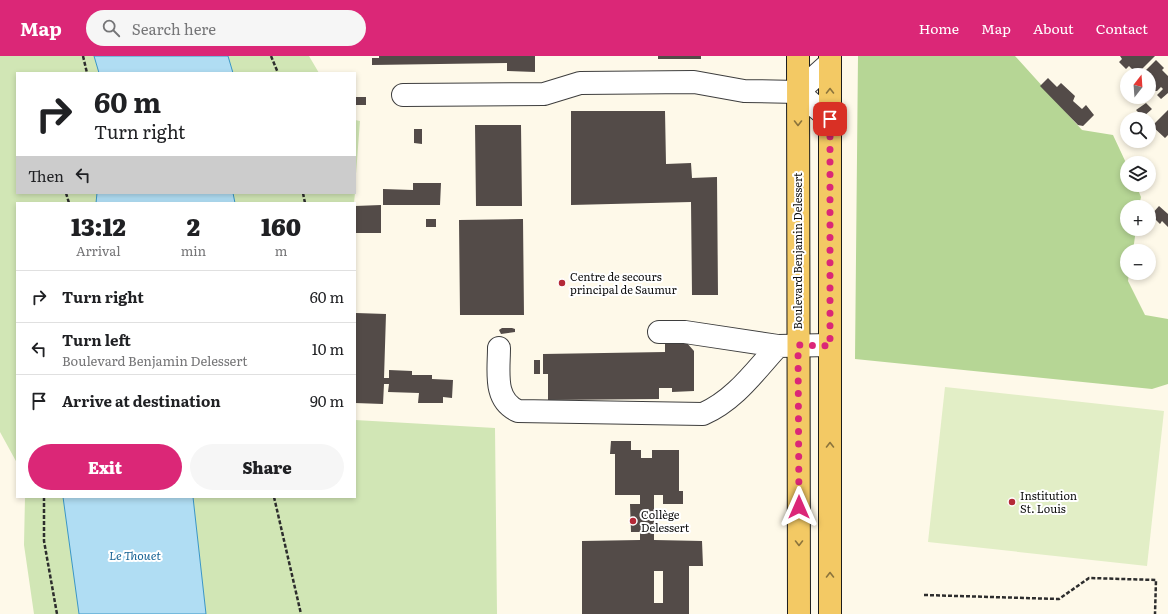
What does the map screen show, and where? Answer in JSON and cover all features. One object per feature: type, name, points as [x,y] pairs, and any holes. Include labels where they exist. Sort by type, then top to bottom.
[{"type":"main road","name":"Boulevard Benjamin Delessert","points":[[798,56],[798,92],[788,346],[799,614]]},
{"type":"main road","points":[[830,59],[830,614]]},
{"type":"lane","points":[[798,92],[830,59]]},
{"type":"lane","points":[[403,95],[544,94],[580,83],[694,82],[744,91],[798,92],[830,119]]},
{"type":"lane","points":[[659,332],[685,332],[788,346],[830,346]]},
{"type":"lane","points":[[499,348],[500,392],[504,402],[518,411],[703,414],[716,408],[731,398],[788,346]]},
{"type":"path","points":[[83,56],[87,67],[87,72]]},
{"type":"path","points":[[271,56],[278,72]]},
{"type":"path","points":[[44,498],[44,540],[57,614]]},
{"type":"path","points":[[274,498],[301,614]]},
{"type":"path","points":[[924,596],[1059,599],[1089,578],[1156,580],[1155,614]]},
{"type":"green space","points":[[0,56],[309,56],[318,72],[16,72],[16,194],[355,194],[354,202],[16,202],[16,461],[0,432]]},
{"type":"green space","points":[[858,56],[1015,56],[1082,130],[1113,135],[1123,156],[1120,156],[1120,192],[1139,192],[1141,197],[1140,200],[1120,200],[1120,236],[1135,236],[1134,244],[1120,244],[1120,280],[1128,280],[1145,315],[1168,319],[1168,384],[1152,389],[855,359]]},
{"type":"green space","points":[[356,120],[360,121],[356,174]]},
{"type":"green space","points":[[945,387],[1164,411],[1147,566],[928,542]]},
{"type":"green space","points":[[356,420],[495,428],[497,614],[34,614],[24,545],[25,498],[356,498]]},
{"type":"water","points":[[94,56],[228,56],[233,72],[99,72]]},
{"type":"water","points":[[97,194],[233,194],[235,202],[96,202]]},
{"type":"water","name":"Le Thouet","points":[[63,498],[193,498],[206,614],[79,614]]},
{"type":"building","points":[[379,56],[535,56],[535,72],[507,71],[507,63],[372,65],[372,58],[379,58]]},
{"type":"building","points":[[658,56],[701,56],[701,59],[658,59]]},
{"type":"building","points":[[1120,56],[1155,56],[1143,68],[1131,68],[1129,66],[1125,68],[1119,62],[1122,59]]},
{"type":"building","points":[[1156,60],[1164,68],[1162,70],[1168,76],[1168,93],[1161,99],[1157,95],[1163,89],[1161,87],[1156,91],[1156,68],[1148,68]]},
{"type":"building","points":[[1048,78],[1057,87],[1061,83],[1075,96],[1073,101],[1082,109],[1086,105],[1094,115],[1083,126],[1078,125],[1040,86]]},
{"type":"building","points":[[356,97],[366,97],[366,105],[356,105]]},
{"type":"building","points":[[1145,104],[1147,104],[1152,109],[1149,112],[1138,112],[1136,110]]},
{"type":"building","points":[[1168,110],[1168,135],[1165,138],[1156,130],[1156,122]]},
{"type":"building","points":[[571,111],[665,111],[666,164],[691,163],[692,178],[717,177],[718,295],[692,295],[691,202],[571,205]]},
{"type":"building","points":[[475,125],[521,125],[522,206],[476,206]]},
{"type":"building","points":[[414,129],[422,129],[422,144],[414,143]]},
{"type":"building","points":[[413,183],[441,183],[440,205],[383,205],[383,189],[413,190]]},
{"type":"building","points":[[381,205],[381,233],[356,233],[356,206]]},
{"type":"building","points":[[1159,206],[1168,214],[1168,227],[1162,221],[1160,224],[1156,220],[1156,209]]},
{"type":"building","points":[[426,219],[436,219],[436,227],[426,227]]},
{"type":"building","points":[[523,219],[524,315],[460,315],[459,220]]},
{"type":"building","points":[[356,313],[386,314],[384,378],[389,378],[389,370],[412,371],[412,375],[432,375],[432,379],[453,380],[452,398],[443,397],[443,403],[418,403],[419,393],[388,392],[389,384],[384,384],[383,404],[356,403]]},
{"type":"building","points":[[502,328],[512,328],[515,329],[515,332],[501,334],[499,330]]},
{"type":"building","points":[[686,342],[694,351],[694,391],[672,392],[672,388],[659,388],[659,399],[548,400],[548,374],[543,374],[543,354],[665,352],[665,343]]},
{"type":"building","points":[[534,360],[540,360],[540,374],[534,374]]},
{"type":"building","points":[[611,441],[631,441],[631,450],[641,450],[641,458],[652,458],[652,450],[679,450],[679,491],[683,491],[683,504],[663,504],[663,495],[654,495],[654,540],[702,541],[703,566],[689,566],[689,614],[582,614],[582,541],[640,540],[640,532],[631,532],[630,504],[640,504],[640,495],[615,495],[615,454],[610,454]],"holes":[[[654,571],[663,571],[663,603],[654,603]]]},
{"type":"place","name":"Centre de secours principal de Saumur","points":[[562,283]]},
{"type":"place","name":"Institution St. Louis","points":[[1012,502]]},
{"type":"place","name":"Collège Delessert","points":[[633,521]]},
{"type":"route","points":[[799,507],[798,345],[830,346],[830,119]]}]
